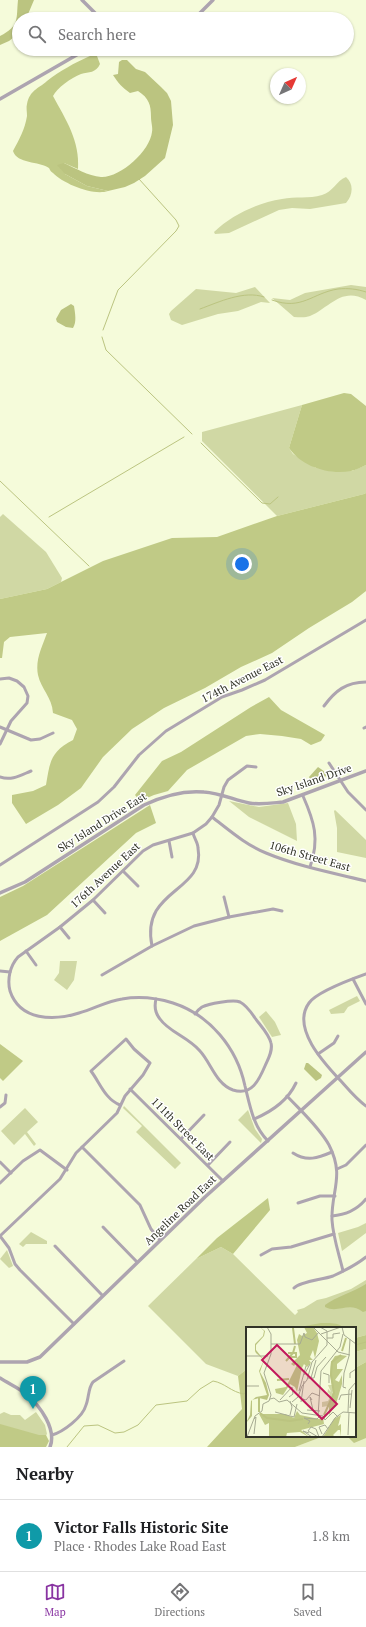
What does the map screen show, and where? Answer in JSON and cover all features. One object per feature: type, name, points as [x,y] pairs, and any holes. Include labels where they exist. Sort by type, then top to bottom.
[{"type":"street","points":[[82,0],[94,12]]},
{"type":"street","points":[[201,12],[213,0]]},
{"type":"street","points":[[0,99],[75,56]]},
{"type":"street","name":"174th Avenue East","points":[[0,865],[98,802],[114,787],[139,755],[166,731],[222,696],[242,690],[265,680],[366,620]]},
{"type":"street","points":[[0,679],[9,678],[17,681],[24,687],[28,696],[26,706],[11,721],[0,744]]},
{"type":"street","points":[[324,706],[331,697],[343,687],[351,683],[366,682]]},
{"type":"street","points":[[0,727],[31,740],[40,739],[53,733]]},
{"type":"street","points":[[329,763],[348,792],[366,810]]},
{"type":"street","name":"176th Avenue East","points":[[10,972],[16,960],[26,951],[60,927],[93,900],[123,872],[135,858],[148,848],[163,841],[169,841],[193,833],[206,824],[219,805],[221,795],[228,780],[247,766],[256,767]]},
{"type":"street","points":[[0,777],[8,779],[14,778],[31,771]]},
{"type":"street","name":"Sky Island Drive","points":[[221,795],[249,803],[258,804],[283,802],[303,796],[366,771]]},
{"type":"street","name":"Sky Island Drive East","points":[[0,893],[25,882],[154,800],[181,793],[204,792],[221,795]]},
{"type":"street","points":[[303,796],[314,823],[315,832],[316,846],[310,867]]},
{"type":"street","name":"106th Street East","points":[[212,817],[241,839],[266,853],[310,867],[366,881]]},
{"type":"street","points":[[152,946],[150,937],[151,927],[157,908],[165,898],[186,883],[196,867],[198,848],[193,833]]},
{"type":"street","points":[[169,841],[172,857]]},
{"type":"street","points":[[123,872],[138,886]]},
{"type":"street","points":[[224,897],[229,917]]},
{"type":"street","points":[[93,900],[105,913]]},
{"type":"street","points":[[102,975],[152,946],[194,926],[229,917],[273,909],[282,911]]},
{"type":"street","points":[[60,927],[69,938]]},
{"type":"street","points":[[26,951],[36,966]]},
{"type":"street","points":[[0,971],[10,972],[10,988],[17,1004],[28,1014],[42,1018],[56,1018],[79,1013],[102,1004],[123,999],[156,999],[172,1003],[195,1014],[207,1022],[218,1033],[229,1046],[238,1061],[254,1119],[264,1137],[268,1141]]},
{"type":"street","points":[[366,974],[317,996],[310,1002],[305,1010],[303,1021],[305,1029],[318,1054],[338,1078],[366,1106]]},
{"type":"street","points":[[353,979],[366,1004]]},
{"type":"street","points":[[156,999],[156,1014],[164,1025],[191,1042],[205,1056],[218,1078],[228,1087],[238,1091],[252,1088],[260,1078],[270,1052],[271,1044],[269,1036],[245,1005],[238,1002],[228,1001],[203,1007],[195,1014]]},
{"type":"street","points":[[318,1054],[334,1043],[338,1036]]},
{"type":"street","points":[[74,1324],[20,1270],[15,1264],[9,1248],[0,1236],[60,1179],[67,1170],[74,1156],[113,1117],[130,1089],[143,1075],[150,1063],[126,1039],[90,1071],[101,1085],[109,1099],[120,1105]]},
{"type":"street","name":"Angeline Road East","points":[[0,1362],[27,1362],[36,1359],[223,1181],[366,1052]]},
{"type":"street","points":[[254,1119],[272,1110],[287,1096],[296,1083]]},
{"type":"street","name":"111th Street East","points":[[130,1089],[223,1181]]},
{"type":"street","points":[[0,1107],[5,1103],[6,1094]]},
{"type":"street","points":[[287,1096],[321,1133],[332,1152],[337,1169],[337,1184],[332,1216],[334,1234],[343,1271]]},
{"type":"street","points":[[181,1138],[204,1115]]},
{"type":"street","points":[[208,1165],[230,1142]]},
{"type":"street","points":[[337,1169],[346,1165],[366,1145]]},
{"type":"street","points":[[82,1147],[140,1204],[151,1229],[160,1240]]},
{"type":"street","points":[[0,1183],[24,1161],[40,1150],[67,1170]]},
{"type":"street","points":[[293,1153],[302,1158],[311,1159],[332,1152]]},
{"type":"street","points":[[0,1162],[11,1173]]},
{"type":"street","points":[[298,1203],[320,1196],[335,1196]]},
{"type":"street","points":[[332,1216],[344,1214],[353,1210],[366,1199]]},
{"type":"street","points":[[103,1227],[137,1262]]},
{"type":"street","points":[[262,1255],[272,1249],[291,1248],[334,1234]]},
{"type":"street","points":[[55,1246],[102,1295]]},
{"type":"street","points":[[294,1288],[301,1283],[323,1279],[343,1271],[366,1258]]},
{"type":"street","points":[[52,1435],[62,1431],[84,1412],[92,1383],[124,1361]]},
{"type":"street","points":[[1,1379],[19,1389],[29,1397],[48,1422],[52,1435],[50,1447]]},
{"type":"shaded area","points":[[18,0],[34,0],[29,12],[17,12]]},
{"type":"shaded area","points":[[12,28],[12,39],[0,45],[0,36]]},
{"type":"shaded area","points":[[90,56],[97,56],[100,64],[98,67],[92,72],[81,74],[73,78],[61,87],[53,96],[71,131],[77,149],[78,169],[64,163],[65,174],[87,186],[108,191],[102,192],[95,192],[71,185],[58,177],[49,168],[19,158],[13,151],[20,139],[25,125],[28,99],[32,93],[52,77],[73,64]]},
{"type":"shaded area","points":[[122,60],[127,60],[136,69],[145,72],[167,93],[171,101],[173,125],[165,158],[145,176],[134,183],[108,191],[87,186],[65,174],[57,165],[64,163],[91,175],[101,177],[109,176],[117,173],[133,162],[146,147],[152,130],[150,105],[142,94],[138,91],[130,93],[113,75],[118,74],[119,62]]},
{"type":"shaded area","points":[[346,177],[349,180],[352,190],[346,203],[310,209],[292,208],[279,210],[229,233],[215,234],[214,232],[237,215],[263,203],[287,198],[312,197],[326,194]]},
{"type":"shaded area","points":[[351,285],[366,287],[366,300],[350,295],[336,300],[306,317],[294,317],[272,298],[290,300],[305,293]]},
{"type":"shaded area","points":[[255,287],[270,303],[261,302],[238,311],[218,314],[182,325],[171,320],[169,314],[171,311],[196,289],[236,293]]},
{"type":"shaded area","points":[[71,304],[74,306],[75,314],[75,323],[73,328],[66,327],[57,322],[56,319],[61,310]]},
{"type":"shaded area","points":[[344,393],[351,394],[366,406],[366,465],[353,471],[334,472],[309,465],[294,455],[289,448],[302,405]]},
{"type":"shaded area","points":[[302,405],[289,448],[293,454],[316,468],[352,471],[366,465],[366,493],[277,516],[202,441],[202,432]]},
{"type":"shaded area","points":[[366,493],[366,591],[352,602],[272,653],[241,667],[205,688],[164,708],[132,729],[103,757],[81,788],[58,805],[26,824],[12,803],[12,795],[33,791],[46,785],[52,758],[55,753],[65,744],[73,740],[77,729],[72,720],[53,713],[51,702],[39,680],[37,664],[47,633],[10,637],[4,642],[2,658],[0,658],[0,599],[47,589],[103,561],[172,538],[217,537],[277,516]]},
{"type":"shaded area","points":[[3,514],[46,552],[62,578],[61,582],[47,589],[0,599],[0,517]]},
{"type":"shaded area","points":[[269,697],[281,710],[325,735],[321,741],[311,745],[301,739],[282,736],[260,734],[246,736],[187,770],[168,791],[140,801],[135,795],[162,761],[181,752]]},
{"type":"shaded area","points":[[318,767],[328,774],[328,776],[310,779],[309,777]]},
{"type":"shaded area","points":[[229,801],[259,807],[288,803],[296,824],[297,841],[249,817]]},
{"type":"shaded area","points":[[150,805],[156,823],[136,833],[47,915],[0,941],[0,897],[23,886]]},
{"type":"shaded area","points":[[335,810],[366,840],[366,858],[337,852]]},
{"type":"shaded area","points":[[60,961],[77,961],[74,980],[67,990],[54,980],[59,973]]},
{"type":"shaded area","points":[[357,996],[360,1001],[348,1007],[344,1013],[331,1014],[329,1010]]},
{"type":"shaded area","points":[[266,1011],[275,1022],[281,1035],[272,1037],[259,1017]]},
{"type":"shaded area","points":[[0,1044],[23,1061],[3,1081],[0,1078]]},
{"type":"shaded area","points":[[306,1063],[322,1075],[321,1078],[316,1081],[304,1069]]},
{"type":"shaded area","points":[[124,1106],[181,1163],[175,1169],[136,1132],[142,1126],[123,1108]]},
{"type":"shaded area","points":[[25,1108],[38,1122],[27,1132],[36,1144],[34,1146],[25,1134],[14,1145],[1,1131]]},
{"type":"shaded area","points":[[248,1110],[255,1129],[262,1139],[261,1143],[238,1120]]},
{"type":"shaded area","points":[[268,1198],[270,1210],[233,1254],[221,1247],[196,1259],[217,1238]]},
{"type":"shaded area","points":[[366,1223],[366,1233],[342,1251],[338,1233]]},
{"type":"shaded area","points":[[31,1232],[47,1241],[47,1244],[26,1244],[23,1247],[19,1244]]},
{"type":"shaded area","points":[[221,1247],[233,1254],[295,1315],[298,1312],[297,1310],[304,1308],[317,1300],[351,1289],[366,1280],[366,1335],[356,1338],[356,1327],[341,1326],[246,1327],[246,1370],[238,1376],[206,1364],[148,1306],[196,1259]]},
{"type":"shaded area","points":[[7,1250],[13,1266],[9,1268],[0,1259]]},
{"type":"shaded area","points":[[366,1284],[366,1311],[363,1312],[358,1309],[348,1307],[330,1309],[325,1307],[325,1305],[329,1302]]},
{"type":"shaded area","points":[[330,1323],[343,1327],[304,1327]]},
{"type":"shaded area","points":[[366,1335],[366,1349],[356,1352],[356,1338]]},
{"type":"shaded area","points":[[366,1349],[366,1362],[356,1367],[356,1352]]},
{"type":"shaded area","points":[[366,1362],[366,1438],[354,1443],[348,1437],[356,1437],[356,1367]]},
{"type":"shaded area","points":[[246,1370],[246,1437],[321,1437],[295,1447],[207,1447],[242,1409],[238,1376]]},
{"type":"shaded area","points":[[4,1412],[11,1415],[20,1415],[25,1420],[36,1412],[45,1425],[47,1434],[42,1441],[0,1437],[0,1414]]},
{"type":"shaded area","points":[[366,1420],[366,1447],[295,1447],[321,1437],[356,1437],[356,1435]]},
{"type":"shaded area","points":[[0,1424],[39,1435],[46,1435],[49,1441],[46,1447],[0,1447]]},
{"type":"waterway","points":[[103,330],[118,290],[176,231],[179,226],[176,220],[139,179]]},
{"type":"waterway","points":[[272,300],[282,303],[299,302],[338,289],[352,289],[366,292]]},
{"type":"waterway","points":[[200,309],[223,300],[240,296],[256,295],[264,297]]},
{"type":"waterway","points":[[102,337],[106,350],[192,434]]},
{"type":"waterway","points":[[49,517],[184,437]]},
{"type":"waterway","points":[[201,443],[262,503],[270,504],[278,497]]},
{"type":"waterway","points":[[0,481],[89,566]]},
{"type":"waterway","points":[[356,1345],[366,1342]]},
{"type":"waterway","points":[[67,1447],[84,1426],[98,1425],[115,1433],[124,1432],[138,1425],[156,1405],[187,1401],[200,1389],[213,1381],[239,1393],[244,1394],[246,1392]]},
{"type":"place","name":"Victor Falls Historic Site","points":[[33,1409]]}]
